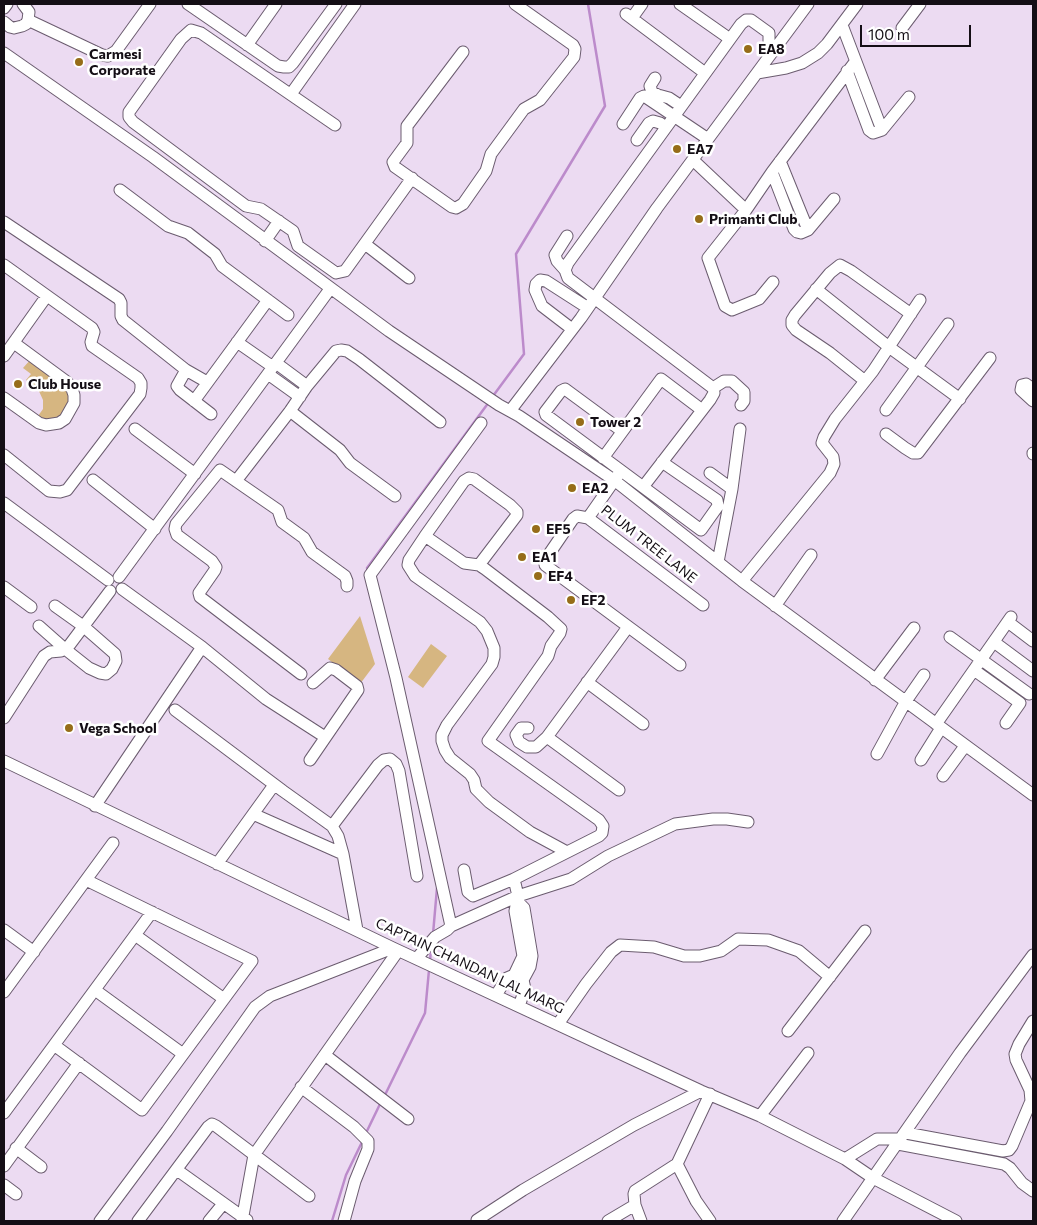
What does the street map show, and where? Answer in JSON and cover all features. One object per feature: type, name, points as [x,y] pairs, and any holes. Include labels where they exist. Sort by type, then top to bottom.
[{"type":"street","points":[[28,20],[102,55],[108,56],[116,51],[150,4]]},
{"type":"street","points":[[188,4],[278,66],[289,67],[294,63],[336,4]]},
{"type":"street","points":[[247,45],[276,4]]},
{"type":"street","points":[[291,94],[355,4]]},
{"type":"street","points":[[463,52],[407,126],[407,143],[393,162],[393,164],[412,178],[456,208],[460,206],[486,170],[491,154],[524,108],[540,100],[574,57],[575,49],[573,45],[515,4]]},
{"type":"street","points":[[642,4],[629,16],[705,73]]},
{"type":"street","points":[[680,4],[730,39]]},
{"type":"street","points":[[510,411],[572,329],[617,264],[808,4]]},
{"type":"street","points":[[757,73],[802,63],[818,53],[857,4]]},
{"type":"street","points":[[902,28],[920,4]]},
{"type":"street","points":[[4,22],[10,27],[18,28],[22,26],[28,20],[27,5]]},
{"type":"street","points":[[565,270],[568,262],[741,24],[748,19],[754,21],[770,35],[769,41]]},
{"type":"street","points":[[842,25],[869,130],[876,133],[882,130],[909,97]]},
{"type":"street","points":[[335,125],[200,32],[191,30],[181,39],[129,112],[133,122],[246,206],[261,209],[279,220],[295,233],[295,242],[298,246],[336,274],[345,271],[412,178]]},
{"type":"street","points":[[4,52],[153,157],[389,331],[487,396],[499,406],[519,416],[617,476],[643,488],[698,530],[702,529],[718,506],[717,500],[662,462]]},
{"type":"street","points":[[834,199],[808,230],[801,233],[797,232],[795,215],[778,178],[780,161],[851,66]]},
{"type":"street","points":[[655,78],[650,86],[652,92],[658,96],[669,98],[681,106]]},
{"type":"street","points":[[623,124],[640,98],[644,96],[708,139]]},
{"type":"street","points":[[637,140],[649,123],[653,121],[666,127]]},
{"type":"street","points":[[693,160],[746,210]]},
{"type":"street","points":[[773,282],[759,299],[732,310],[725,306],[708,258],[746,210],[778,178],[780,161]]},
{"type":"street","points":[[120,190],[168,226],[188,233],[215,254],[222,266],[288,315]]},
{"type":"street","points":[[265,241],[279,220]]},
{"type":"street","points":[[4,222],[119,299],[122,303],[121,316],[123,320],[186,370],[207,382]]},
{"type":"street","points":[[566,236],[555,255],[557,261],[565,270],[568,278],[591,303]]},
{"type":"street","points":[[365,244],[409,278]]},
{"type":"street","points":[[4,265],[92,328],[94,332],[91,342],[92,346],[138,378],[141,383],[140,394],[66,490],[60,492],[49,491],[4,455]]},
{"type":"street","points":[[865,381],[792,325],[795,315],[816,288],[836,266],[840,265],[852,271],[911,314]]},
{"type":"street","points":[[572,329],[542,306],[535,290],[536,284],[540,280],[546,281],[591,303],[713,388],[714,393],[710,400],[643,488]]},
{"type":"street","points":[[816,288],[890,347],[960,399]]},
{"type":"street","points":[[4,718],[44,656],[50,652],[65,649],[83,626],[112,583],[155,529],[330,289]]},
{"type":"street","points":[[4,356],[10,342],[46,296]]},
{"type":"street","points":[[194,401],[268,300]]},
{"type":"street","points":[[742,581],[830,473],[834,464],[833,457],[822,443],[824,437],[835,419],[890,347],[920,300]]},
{"type":"street","points":[[886,410],[948,324]]},
{"type":"street","points":[[4,398],[39,423],[46,425],[59,424],[65,419],[74,403],[72,389],[67,382],[10,342]]},
{"type":"street","points":[[237,342],[272,368],[307,386]]},
{"type":"street","points":[[236,481],[307,386],[336,351],[347,351],[440,422]]},
{"type":"street","points":[[886,434],[913,453],[918,453],[990,358]]},
{"type":"street","points":[[272,368],[300,397]]},
{"type":"street","points":[[186,370],[177,386],[211,414]]},
{"type":"street","points":[[603,458],[661,379],[702,410]]},
{"type":"street","points":[[713,388],[724,381],[732,381],[744,392],[744,401],[740,405]]},
{"type":"street","points":[[1033,389],[1026,384],[1022,386],[1021,390],[1033,401]]},
{"type":"street","points":[[622,431],[566,389],[560,391],[545,412],[546,415],[603,458],[617,476],[742,581],[1033,795]]},
{"type":"street","points":[[290,411],[340,450],[350,463],[395,496]]},
{"type":"street","points":[[451,926],[396,678],[370,575],[481,423]]},
{"type":"street","points":[[134,429],[195,474]]},
{"type":"street","points":[[718,562],[732,489],[740,429]]},
{"type":"street","points":[[301,674],[200,598],[199,593],[216,567],[212,561],[177,535],[176,524],[217,472],[223,471],[278,510],[283,523],[304,538],[312,552],[345,576],[348,586]]},
{"type":"street","points":[[710,472],[732,489]]},
{"type":"street","name":"PLUM TREE LANE","points":[[617,476],[588,518],[703,604]]},
{"type":"street","points":[[479,565],[517,515],[517,512],[474,479],[469,478],[464,481],[425,536],[409,560],[408,565],[415,576],[480,622],[488,630],[494,648],[492,664],[447,725],[442,735],[445,750],[450,758],[470,774],[476,789],[488,802],[530,832],[567,852]]},
{"type":"street","points":[[93,480],[155,529]]},
{"type":"street","points":[[4,503],[112,583],[122,581],[122,589],[202,647],[266,699],[325,737]]},
{"type":"street","points":[[588,518],[577,516],[573,519],[544,563],[680,665]]},
{"type":"street","points":[[425,536],[464,563],[479,565],[561,629],[548,656],[488,741],[602,823],[603,830],[599,836],[514,879],[473,896],[468,892],[464,870]]},
{"type":"street","points":[[775,606],[811,555]]},
{"type":"street","points":[[4,587],[31,607]]},
{"type":"street","points":[[39,626],[89,668],[106,674],[112,669],[116,661],[115,654],[83,626],[55,606]]},
{"type":"street","points":[[921,760],[938,726],[1010,619],[1033,641]]},
{"type":"street","points":[[528,728],[521,728],[516,735],[519,742],[528,747],[536,747],[547,737],[628,627]]},
{"type":"street","points":[[875,680],[914,628]]},
{"type":"street","points":[[950,637],[1029,694]]},
{"type":"street","points":[[994,642],[1033,671]]},
{"type":"street","points":[[95,806],[202,647]]},
{"type":"street","points":[[310,760],[358,690],[355,684],[336,670],[330,668],[313,683]]},
{"type":"street","points":[[974,670],[1020,703],[1006,723]]},
{"type":"street","points":[[877,754],[906,701],[924,675]]},
{"type":"street","points":[[587,682],[643,724]]},
{"type":"street","points":[[175,710],[332,826],[338,836],[343,854],[356,930]]},
{"type":"street","points":[[547,737],[619,790]]},
{"type":"street","points":[[943,776],[965,746]]},
{"type":"street","points":[[332,826],[378,765],[384,760],[390,759],[399,771],[417,876]]},
{"type":"street","name":"CAPTAIN CHANDAN LAL MARG","points":[[4,761],[395,949],[760,1116],[845,1158],[874,1178],[956,1221]]},
{"type":"street","points":[[217,864],[274,785]]},
{"type":"street","points":[[253,814],[343,854]]},
{"type":"street","points":[[421,960],[432,940],[451,926],[571,879],[608,856],[675,824],[713,819],[748,822]]},
{"type":"street","points":[[4,992],[113,843]]},
{"type":"street","points":[[496,995],[507,978],[519,977],[530,967],[532,956],[524,908],[518,899],[514,879]]},
{"type":"street","points":[[54,1045],[142,1110],[252,961],[86,880]]},
{"type":"street","points":[[4,1113],[152,912]]},
{"type":"street","points":[[4,930],[34,952]]},
{"type":"street","points":[[788,1031],[864,931]]},
{"type":"street","points":[[135,935],[224,1000]]},
{"type":"street","points":[[558,1024],[611,952],[620,945],[654,948],[684,956],[700,956],[721,951],[738,939],[768,940],[799,951],[830,977]]},
{"type":"street","points":[[177,1170],[244,1220],[254,1155],[325,1055],[395,949]]},
{"type":"street","points":[[100,1221],[255,1007],[270,996],[395,949]]},
{"type":"street","points":[[843,1221],[902,1139],[960,1053],[1033,955]]},
{"type":"street","points":[[519,977],[525,989],[519,1006]]},
{"type":"street","points":[[95,990],[184,1054]]},
{"type":"street","points":[[845,1158],[878,1140],[902,1139],[1003,1151],[1009,1150],[1031,1101],[1030,1090],[1015,1054],[1033,1021]]},
{"type":"street","points":[[760,1116],[808,1053]]},
{"type":"street","points":[[325,1055],[408,1119]]},
{"type":"street","points":[[4,1166],[79,1063]]},
{"type":"street","points":[[301,1087],[354,1127],[365,1138],[368,1148],[355,1181],[344,1221]]},
{"type":"street","points":[[641,1221],[635,1205],[634,1194],[637,1189],[678,1164],[706,1092]]},
{"type":"street","points":[[478,1221],[522,1190],[626,1130],[706,1092]]},
{"type":"street","points":[[138,1221],[212,1124],[309,1196]]},
{"type":"street","points":[[902,1139],[1004,1164],[1010,1168],[1022,1183],[1033,1191]]},
{"type":"street","points":[[16,1148],[41,1167]]},
{"type":"street","points":[[678,1164],[696,1200],[710,1221]]},
{"type":"street","points":[[4,1184],[16,1194]]},
{"type":"street","points":[[209,1221],[223,1204]]},
{"type":"street","points":[[608,1221],[635,1205]]},
{"type":"shaded area","points":[[31,359],[69,387],[69,403],[63,416],[47,422],[38,416],[43,409],[43,400],[38,389],[26,380],[31,374],[23,368]]},
{"type":"shaded area","points":[[360,616],[375,664],[360,684],[328,659]]},
{"type":"shaded area","points":[[431,644],[447,656],[423,688],[408,677]]},
{"type":"waterway","points":[[493,396],[524,354],[516,254],[605,106],[588,4]]},
{"type":"waterway","points":[[368,572],[367,568],[489,402]]},
{"type":"waterway","points":[[433,934],[437,888]]},
{"type":"waterway","points":[[430,962],[431,947]]},
{"type":"waterway","points":[[384,1097],[425,1013],[429,970]]},
{"type":"waterway","points":[[366,1133],[381,1102]]},
{"type":"waterway","points":[[332,1221],[346,1175],[363,1140]]},
{"type":"place","name":"EA8","points":[[748,49]]},
{"type":"place","name":"Carmesi Corporate","points":[[79,62]]},
{"type":"place","name":"EA7","points":[[677,149]]},
{"type":"place","name":"Primanti Club","points":[[699,219]]},
{"type":"place","name":"Club House","points":[[18,384]]},
{"type":"place","name":"Tower 2","points":[[580,422]]},
{"type":"place","name":"EA2","points":[[572,488]]},
{"type":"place","name":"EF5","points":[[536,529]]},
{"type":"place","name":"EA1","points":[[522,557]]},
{"type":"place","name":"EF4","points":[[538,576]]},
{"type":"place","name":"EF2","points":[[571,600]]},
{"type":"place","name":"Vega School","points":[[69,728]]}]
